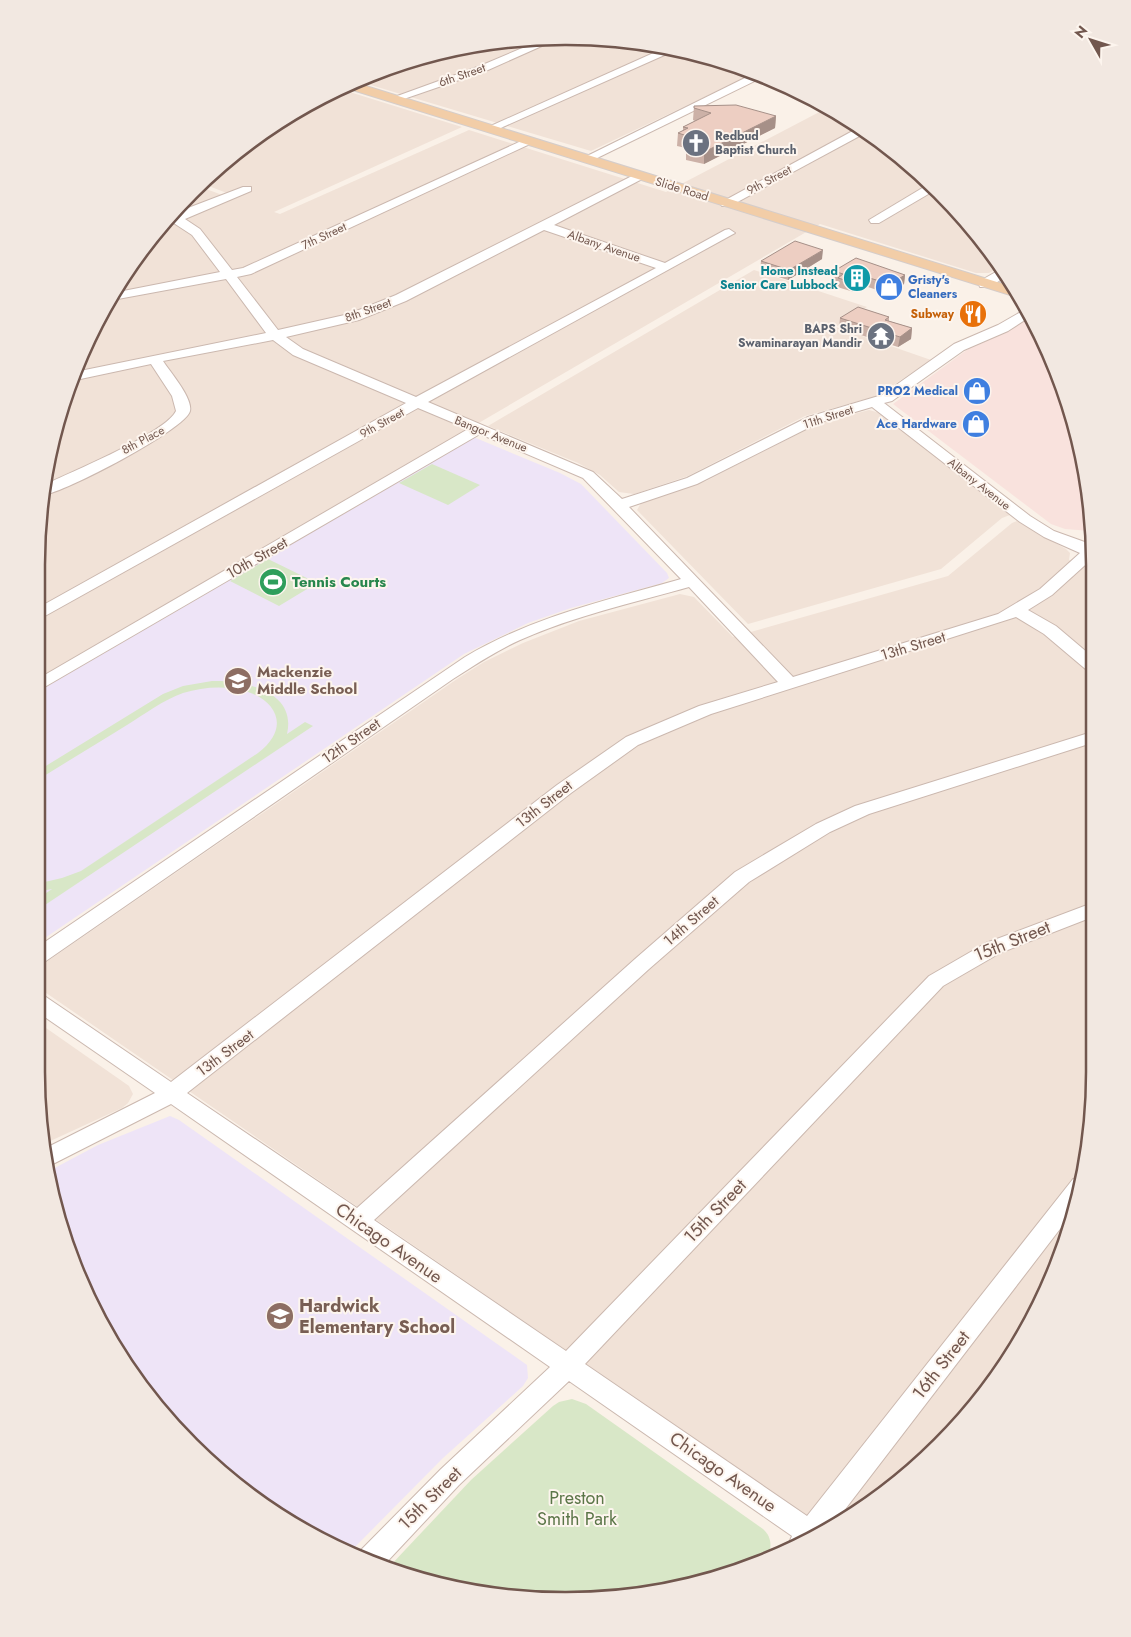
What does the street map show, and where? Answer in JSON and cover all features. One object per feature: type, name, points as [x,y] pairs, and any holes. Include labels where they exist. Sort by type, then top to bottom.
[{"type":"main road","name":"Slide Road","points":[[359,88],[1007,291]]},
{"type":"street","name":"6th Street","points":[[394,99],[484,68],[536,46]]},
{"type":"street","points":[[490,129],[661,54]]},
{"type":"street","points":[[587,160],[750,79]]},
{"type":"street","name":"9th Street","points":[[726,203],[856,133]]},
{"type":"street","name":"7th Street","points":[[121,296],[230,276],[247,271],[528,141]]},
{"type":"street","name":"8th Street","points":[[82,375],[329,324],[377,308],[640,176]]},
{"type":"street","points":[[181,215],[247,189]]},
{"type":"street","points":[[875,220],[926,190]]},
{"type":"street","name":"Bangor Avenue","points":[[177,219],[196,232],[275,335],[298,352],[320,364],[588,475],[693,581],[790,684]]},
{"type":"street","name":"Albany Avenue","points":[[542,225],[666,267]]},
{"type":"street","name":"9th Street","points":[[45,611],[416,403],[729,233]]},
{"type":"street","points":[[985,284],[998,276]]},
{"type":"street","name":"11th Street","points":[[618,504],[655,495],[692,482],[813,420],[874,402],[898,391],[959,347],[1003,328],[1022,316]]},
{"type":"street","name":"8th Place","points":[[51,487],[171,425],[182,414],[183,407],[174,388],[154,359]]},
{"type":"street","name":"Albany Avenue","points":[[874,402],[1025,519],[1049,534],[1085,548]]},
{"type":"street","name":"10th Street","points":[[45,682],[479,429]]},
{"type":"street","name":"13th Street","points":[[52,1156],[78,1140],[141,1113],[172,1093],[600,762],[632,741],[665,725],[705,710],[975,627],[1017,610],[1046,592],[1086,557]]},
{"type":"street","name":"12th Street","points":[[45,952],[438,681],[485,652],[514,637],[551,623],[693,581]]},
{"type":"street","points":[[1017,610],[1050,630],[1086,660]]},
{"type":"street","name":"14th Street","points":[[358,1221],[642,964],[742,877],[816,832],[862,810],[1086,739]]},
{"type":"street","name":"15th Street","points":[[375,1555],[450,1477],[518,1416],[568,1366],[936,981],[964,961],[1002,943],[1086,912]]},
{"type":"street","name":"Chicago Avenue","points":[[45,1006],[568,1366],[803,1534]]},
{"type":"street","name":"16th Street","points":[[818,1526],[1069,1202]]},
{"type":"shaded area","points":[[566,45],[633,49],[667,55],[745,78],[591,151],[368,84],[398,73],[464,55],[498,49]]},
{"type":"shaded area","points":[[350,92],[462,127],[274,212],[280,214],[469,130],[666,192],[820,112],[855,133],[909,174],[957,222],[994,270],[989,273],[976,273],[820,224],[45,676],[45,566],[49,498],[63,431],[85,366],[115,305],[133,276],[174,222],[206,189],[233,199],[237,197],[209,186],[276,133],[305,115]]},
{"type":"shaded area","points":[[754,270],[867,307],[836,327],[931,360],[877,396],[805,416],[688,476],[634,494],[619,492],[600,475],[578,463],[488,426]]},
{"type":"shaded area","points":[[1023,318],[1046,366],[1068,431],[1082,498],[1085,531],[1065,529],[1051,524],[893,404],[979,341]]},
{"type":"shaded area","points":[[869,410],[880,413],[1010,515],[1002,518],[941,569],[748,624],[637,510],[641,503],[706,481],[812,425]]},
{"type":"shaded area","name":"Mackenzie Middle School","points":[[471,436],[560,473],[581,484],[667,573],[669,578],[662,583],[571,608],[528,623],[464,654],[45,938],[45,686]]},
{"type":"shaded area","points":[[1017,521],[1066,549],[1070,553],[1069,560],[1086,567],[1086,1072],[1082,1139],[1076,1173],[1058,1239],[1046,1271],[1016,1332],[998,1361],[957,1415],[934,1440],[882,1484],[855,1504],[821,1525],[45,992],[45,963],[457,679],[484,662],[523,643],[579,621],[680,594],[694,597],[733,637],[948,576],[1012,523]]},
{"type":"shaded area","points":[[45,1027],[129,1086],[133,1094],[128,1103],[122,1108],[49,1141],[46,1106]]},
{"type":"shaded area","name":"Hardwick Elementary School","points":[[170,1116],[179,1120],[527,1365],[528,1378],[523,1386],[443,1458],[355,1547],[305,1522],[249,1484],[197,1440],[153,1388],[115,1332],[85,1271],[73,1239],[54,1168],[98,1145]]},
{"type":"green space","points":[[432,464],[480,485],[448,505],[399,483]]},
{"type":"green space","name":"Tennis Courts","points":[[268,559],[317,583],[279,606],[230,581]]},
{"type":"green space","points":[[212,681],[225,681],[252,686],[276,698],[284,707],[288,719],[287,734],[305,722],[313,726],[45,905],[45,894],[52,889],[45,890],[45,882],[81,871],[258,753],[269,743],[275,732],[277,722],[275,713],[269,705],[261,698],[249,692],[236,689],[209,688],[183,693],[161,703],[45,775],[45,766],[163,694],[183,686]]},
{"type":"green space","name":"Preston Smith Park","points":[[572,1399],[586,1404],[763,1529],[768,1535],[770,1550],[733,1564],[667,1582],[600,1591],[531,1591],[498,1588],[431,1574],[393,1562],[471,1480],[559,1402]]},
{"type":"building","points":[[736,105],[776,116],[704,152],[686,148],[700,140],[678,133],[688,128],[683,127],[711,113],[694,108],[694,106]]},
{"type":"building","points":[[795,241],[823,250],[789,270],[761,261]]},
{"type":"building","points":[[856,258],[905,275],[890,284],[866,277],[855,283],[838,278],[843,274],[834,271]]},
{"type":"building","points":[[858,307],[889,317],[885,320],[912,328],[900,337],[840,318]]},
{"type":"place","name":"Redbud Baptist Church","points":[[696,143]]},
{"type":"place","name":"Home Instead Senior Care Lubbock","points":[[857,278]]},
{"type":"place","name":"Gristy's Cleaners","points":[[889,287]]},
{"type":"place","name":"Subway","points":[[973,314]]},
{"type":"place","name":"BAPS Shri Swaminarayan Mandir","points":[[881,336]]},
{"type":"place","name":"PRO2 Medical","points":[[977,391]]},
{"type":"place","name":"Ace Hardware","points":[[976,424]]},
{"type":"place","name":"Tennis Courts","points":[[273,582]]},
{"type":"place","name":"Mackenzie Middle School","points":[[238,681]]},
{"type":"place","name":"Hardwick Elementary School","points":[[280,1316]]}]
